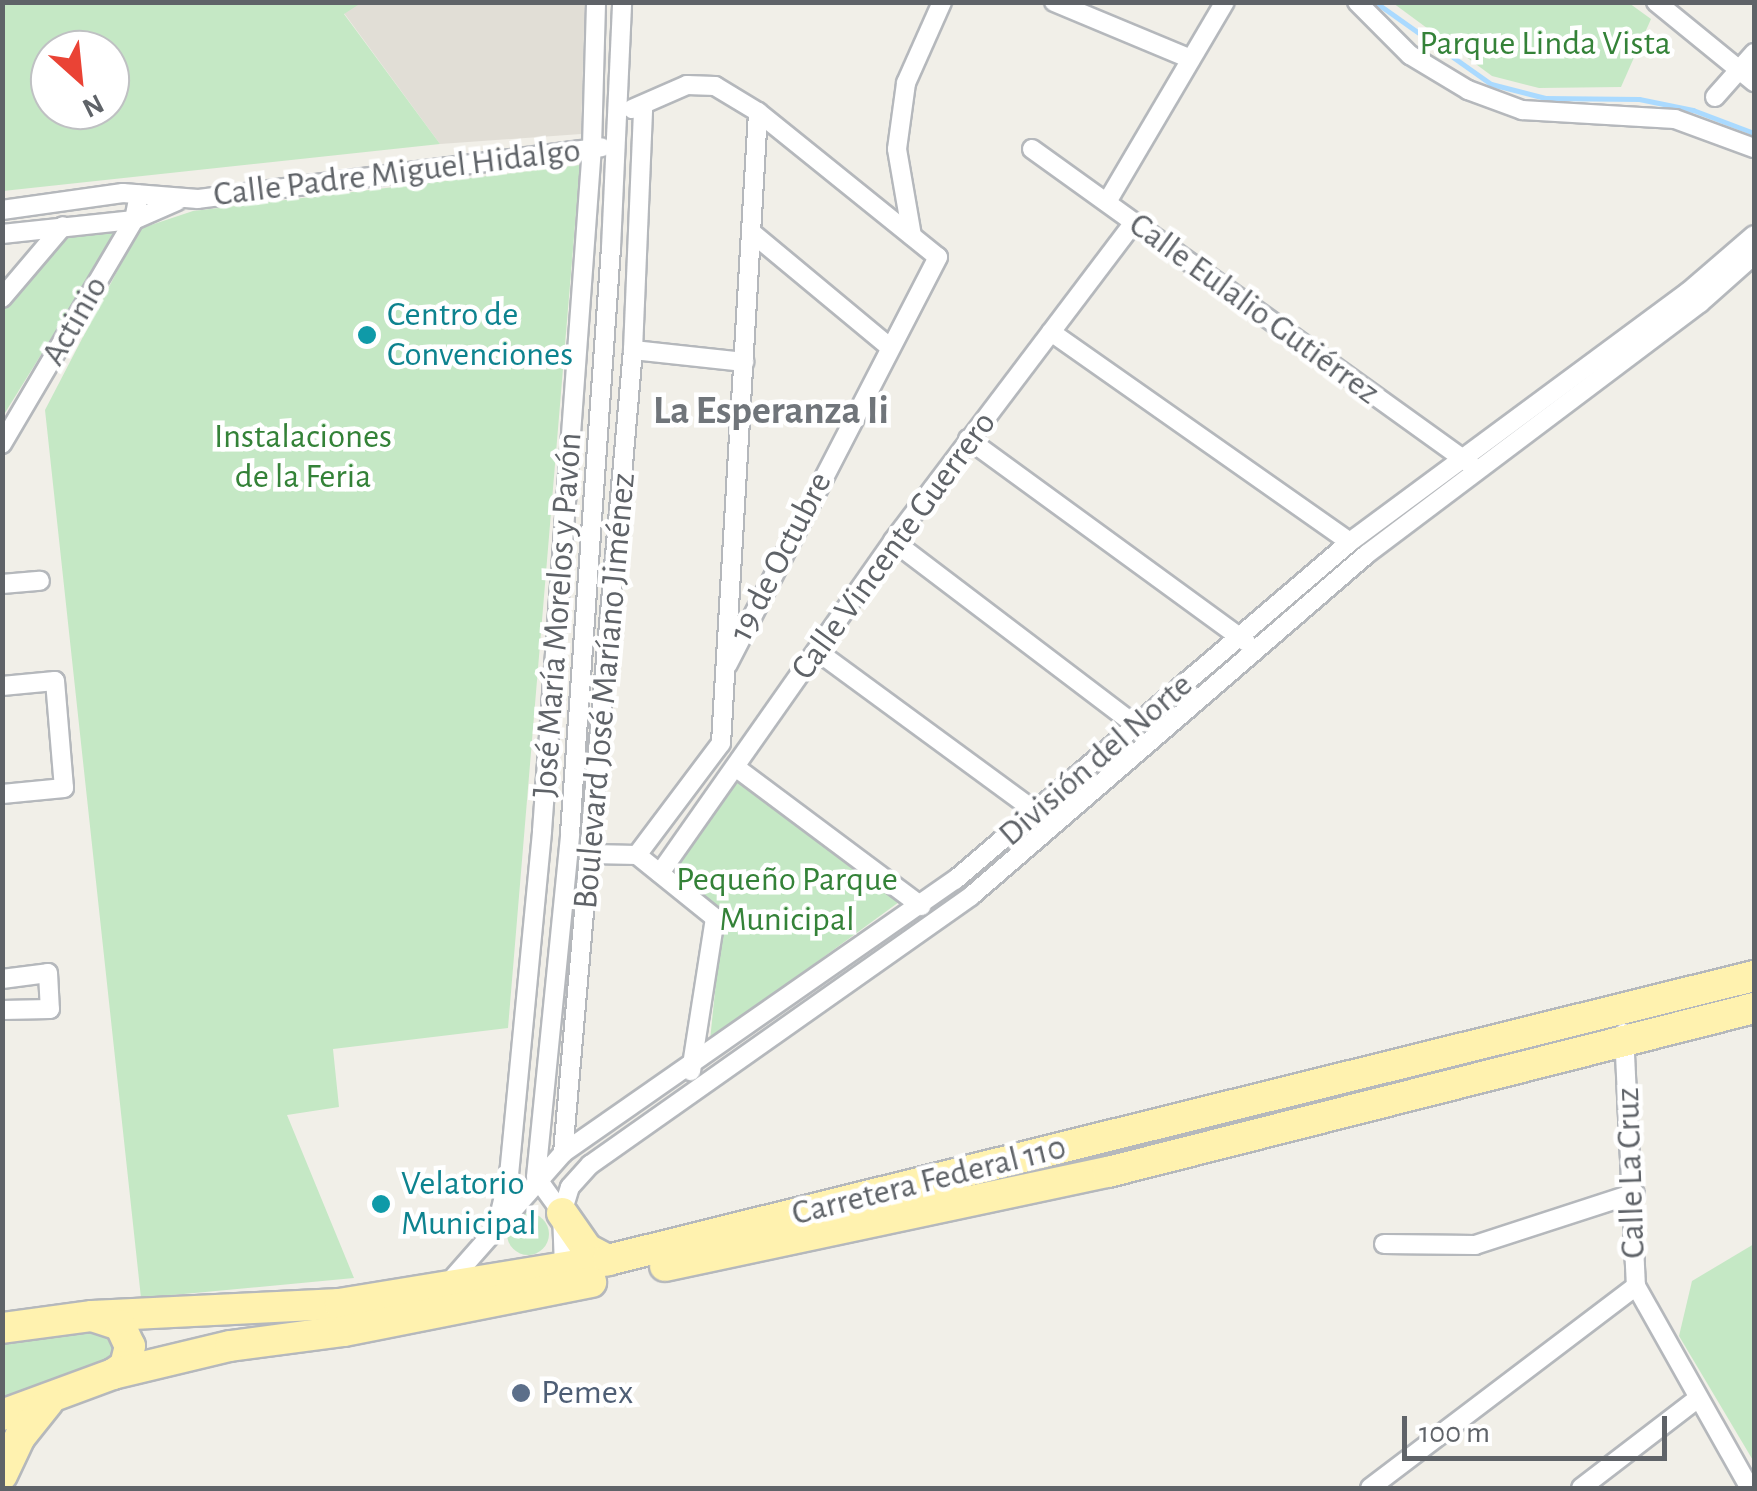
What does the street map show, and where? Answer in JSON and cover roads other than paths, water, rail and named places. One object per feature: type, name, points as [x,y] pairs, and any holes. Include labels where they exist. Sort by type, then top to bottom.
[{"type":"main road","name":"Carretera Federal 110","points":[[2,1328],[92,1316],[340,1304],[608,1260],[1754,976]]},
{"type":"main road","name":"Carretera Federal 110","points":[[2,1415],[113,1374],[230,1346],[344,1331],[1108,1172],[1754,1008]]},
{"type":"main road","points":[[562,1213],[586,1249],[608,1260]]},
{"type":"main road","points":[[344,1331],[372,1318],[545,1284],[564,1267]]},
{"type":"main road","points":[[92,1316],[126,1332],[129,1357],[113,1374]]},
{"type":"main road","points":[[2,1475],[20,1437],[50,1399]]},
{"type":"street","name":"José María Morelos y Pavón","points":[[497,1225],[509,1175],[542,831],[592,147],[596,2]]},
{"type":"street","name":"José María Morelos y Pavón","points":[[536,1177],[570,834],[622,2]]},
{"type":"street","points":[[1054,2],[1191,59]]},
{"type":"street","points":[[1107,202],[1224,2]]},
{"type":"street","points":[[1358,2],[1410,56],[1468,90],[1522,110],[1675,119],[1754,148]]},
{"type":"street","points":[[1656,2],[1747,75]]},
{"type":"street","points":[[912,236],[897,149],[906,83],[934,5]]},
{"type":"street","points":[[1715,96],[1747,75],[1754,53]]},
{"type":"street","points":[[591,110],[643,108],[687,85],[715,86],[758,112],[912,236]]},
{"type":"street","name":"Boulevard José Maríano Jiménez","points":[[563,1153],[633,350],[643,108]]},
{"type":"street","points":[[727,665],[758,112]]},
{"type":"street","name":"Calle Padre Miguel Hidalgo","points":[[2,210],[140,194],[180,200],[615,147]]},
{"type":"street","name":"Calle Eulalio Gutiérrez","points":[[1032,149],[1468,463]]},
{"type":"street","name":"Actinio","points":[[2,444],[134,220],[140,194]]},
{"type":"street","name":"Calle Padre Miguel Hidalgo","points":[[2,234],[134,220],[180,200]]},
{"type":"street","name":"Calle Vincente Guerrero","points":[[660,872],[738,768],[893,540],[1133,224]]},
{"type":"street","points":[[2,298],[63,226]]},
{"type":"street","points":[[751,232],[888,346]]},
{"type":"street","name":"División del Norte","points":[[444,1288],[536,1177],[563,1153],[921,906],[1135,725],[1247,643],[1468,463],[1688,292],[1754,235]]},
{"type":"street","name":"19 de Octubre","points":[[638,855],[721,743],[727,665],[888,346],[938,257],[912,236]]},
{"type":"street","name":"División del Norte","points":[[562,1213],[570,1187],[590,1165],[971,896],[1054,824],[1350,542],[1700,304],[1754,255]]},
{"type":"street","points":[[1051,332],[1350,542]]},
{"type":"street","points":[[633,350],[744,362]]},
{"type":"street","points":[[968,439],[1247,643]]},
{"type":"street","points":[[893,540],[1135,725]]},
{"type":"street","points":[[2,584],[40,581]]},
{"type":"street","points":[[817,651],[1054,824]]},
{"type":"street","points":[[2,686],[55,681],[64,788],[2,794]]},
{"type":"street","points":[[738,768],[921,906]]},
{"type":"street","points":[[592,854],[638,855],[715,918],[691,1064],[692,1092]]},
{"type":"street","points":[[2,979],[48,974],[50,1009],[2,1010]]},
{"type":"street","name":"Calle La Cruz","points":[[1620,1008],[1626,1041],[1635,1193],[1636,1286],[1750,1488]]},
{"type":"street","points":[[536,1177],[562,1213],[564,1267]]},
{"type":"street","points":[[1384,1244],[1474,1245],[1635,1193]]},
{"type":"street","points":[[1370,1488],[1636,1286]]},
{"type":"street","points":[[1580,1488],[1697,1399]]},
{"type":"waterway","points":[[1375,2],[1491,84],[1545,98],[1639,99],[1693,110],[1754,133]]},
{"type":"place","name":"Centro de Convenciones","points":[[367,335]]},
{"type":"place","name":"Velatorio Municipal","points":[[381,1204]]},
{"type":"place","name":"Pemex","points":[[521,1393]]},
{"type":"district","name":"La Esperanza Ii","points":[[771,411]]},
{"type":"park label","name":"Parque Linda Vista","points":[[1545,44]]},
{"type":"park label","name":"Instalaciones de la Feria","points":[[303,457]]},
{"type":"park label","name":"Pequeño Parque Municipal","points":[[787,900]]}]
